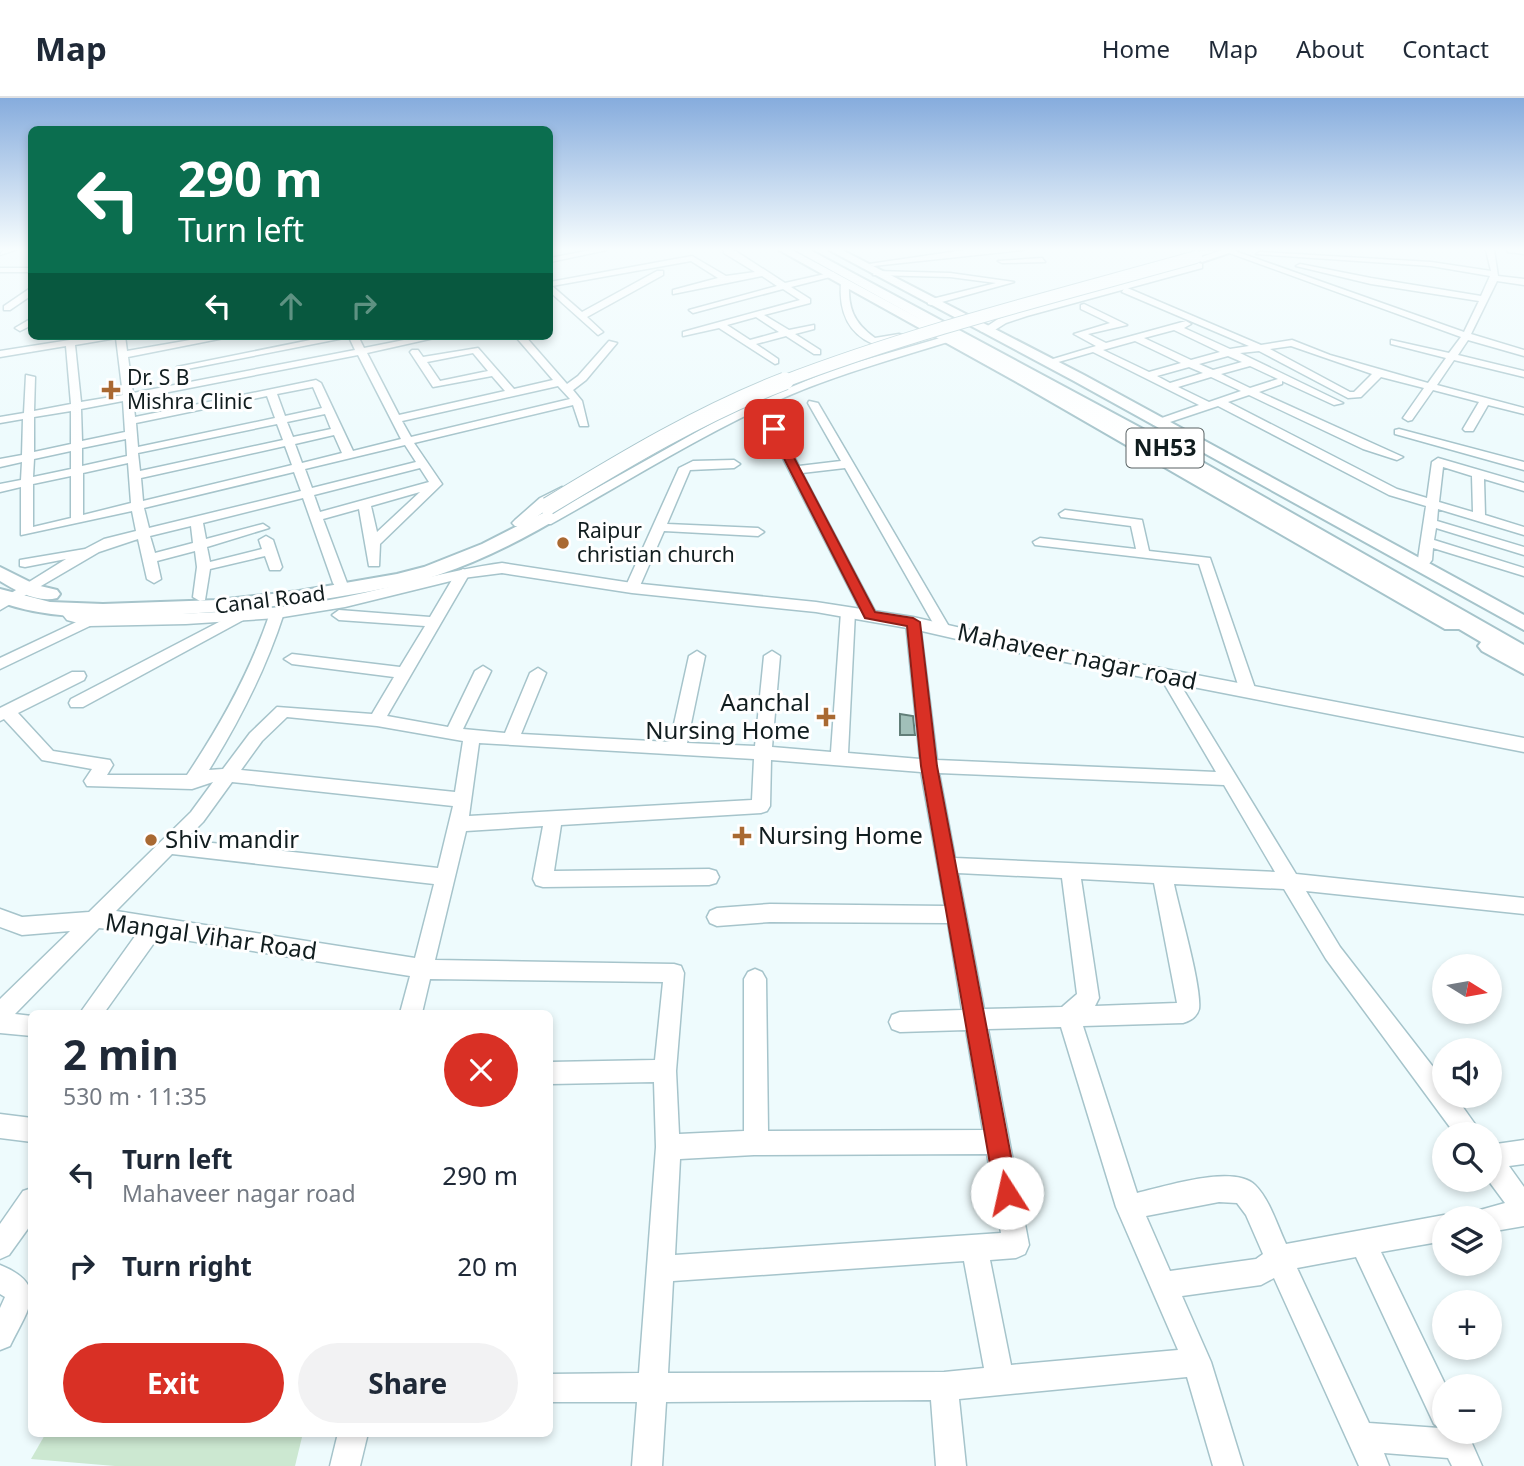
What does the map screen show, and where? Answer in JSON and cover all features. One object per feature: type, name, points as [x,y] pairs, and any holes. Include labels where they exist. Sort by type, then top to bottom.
[{"type":"highway","name":"NH53","points":[[918,314],[1163,447],[1524,656]]},
{"type":"highway","name":"NH53","points":[[936,314],[1524,638]]},
{"type":"main road","points":[[902,314],[1215,488],[1524,667]]},
{"type":"main road","points":[[954,314],[1048,362],[1524,624]]},
{"type":"main road","points":[[525,526],[555,507],[726,415],[808,379],[1012,314]]},
{"type":"main road","name":"Canal Road","points":[[0,573],[30,590],[85,600],[200,597],[306,589],[402,570],[525,526]]},
{"type":"main road","name":"Canal Road","points":[[4,600],[68,610],[212,608],[306,597],[411,577],[525,526]]},
{"type":"street","points":[[577,314],[598,332]]},
{"type":"street","points":[[580,317],[586,314]]},
{"type":"street","points":[[686,334],[757,314],[817,352]]},
{"type":"street","points":[[848,314],[850,323],[873,341],[899,337]]},
{"type":"street","points":[[960,317],[972,314]]},
{"type":"street","points":[[986,331],[1002,321],[1024,314]]},
{"type":"street","points":[[1099,314],[1189,364],[1367,447],[1397,457]]},
{"type":"street","points":[[1181,314],[1259,347],[1353,396],[1379,373]]},
{"type":"street","points":[[1408,314],[1466,336],[1524,353]]},
{"type":"street","points":[[1408,418],[1466,336],[1476,314]]},
{"type":"street","points":[[1048,362],[1198,321]]},
{"type":"street","points":[[20,328],[28,323]]},
{"type":"street","points":[[1118,323],[1079,334],[1153,378],[1214,404],[1393,492],[1524,531]]},
{"type":"street","points":[[721,325],[775,361]]},
{"type":"street","points":[[748,342],[811,327]]},
{"type":"street","points":[[525,526],[545,501],[733,397],[791,373],[926,327]]},
{"type":"street","points":[[1175,327],[1338,403]]},
{"type":"street","points":[[525,526],[562,514],[657,459],[785,393],[841,371],[947,339]]},
{"type":"street","points":[[0,354],[89,340]]},
{"type":"street","points":[[120,340],[137,506],[153,579]]},
{"type":"street","points":[[122,355],[208,340]]},
{"type":"street","points":[[270,340],[273,349]]},
{"type":"street","points":[[181,367],[323,340]]},
{"type":"street","points":[[355,340],[408,442],[436,484]]},
{"type":"street","points":[[0,420],[417,340]]},
{"type":"street","points":[[524,340],[578,401],[584,424]]},
{"type":"street","points":[[407,342],[437,385],[494,373]]},
{"type":"street","points":[[1394,342],[1524,374]]},
{"type":"street","points":[[71,343],[76,406],[77,520]]},
{"type":"street","points":[[396,419],[512,393],[563,385],[582,377],[612,343]]},
{"type":"street","points":[[1153,378],[1189,364],[1235,355],[1259,347],[1293,343],[1379,373],[1524,411]]},
{"type":"street","points":[[176,346],[187,386]]},
{"type":"street","points":[[1136,369],[1215,346]]},
{"type":"street","points":[[421,360],[475,350],[512,393]]},
{"type":"street","points":[[1170,386],[1206,372],[1235,355]]},
{"type":"street","points":[[1153,378],[1206,372],[1252,362]]},
{"type":"street","points":[[30,377],[26,532],[137,506],[243,452],[337,431]]},
{"type":"street","points":[[1157,423],[1278,382]]},
{"type":"street","points":[[0,488],[133,455],[181,426],[271,392],[316,383],[349,455]]},
{"type":"street","points":[[271,392],[340,583]]},
{"type":"street","points":[[135,477],[251,479],[578,401]]},
{"type":"street","points":[[1469,429],[1485,401]]},
{"type":"street","points":[[813,403],[944,629]]},
{"type":"street","points":[[130,421],[236,429],[327,410]]},
{"type":"street","points":[[181,426],[193,478]]},
{"type":"street","points":[[236,429],[251,479]]},
{"type":"street","points":[[774,429],[870,615]]},
{"type":"street","points":[[1399,432],[1524,466]]},
{"type":"street","points":[[0,463],[131,434]]},
{"type":"street","points":[[1420,566],[1425,560],[1438,462],[1524,487]]},
{"type":"street","points":[[4,600],[30,590],[87,552],[109,542],[423,464]]},
{"type":"street","points":[[632,588],[685,468],[693,465],[734,464]]},
{"type":"street","points":[[795,470],[848,464]]},
{"type":"street","points":[[1478,475],[1479,517]]},
{"type":"street","points":[[315,517],[436,484]]},
{"type":"street","points":[[373,543],[436,484]]},
{"type":"street","points":[[364,504],[373,543],[374,563]]},
{"type":"street","points":[[256,506],[275,567]]},
{"type":"street","points":[[1065,514],[1137,523],[1143,553]]},
{"type":"street","points":[[196,520],[204,567],[200,597]]},
{"type":"street","points":[[1431,523],[1524,551]]},
{"type":"street","points":[[659,527],[758,532]]},
{"type":"street","points":[[149,559],[263,528]]},
{"type":"street","points":[[1040,542],[1205,561],[1248,691]]},
{"type":"street","points":[[1428,542],[1524,572]]},
{"type":"street","points":[[204,567],[270,551]]},
{"type":"street","points":[[25,563],[87,552]]},
{"type":"street","name":"Mahaveer nagar road","points":[[89,621],[186,619],[277,613],[336,604],[463,573],[502,568],[632,588],[848,612],[913,622],[1167,676],[1524,745]]},
{"type":"street","points":[[377,720],[463,573]]},
{"type":"street","points":[[68,610],[73,616],[89,621]]},
{"type":"street","points":[[839,759],[848,612]]},
{"type":"street","points":[[192,782],[222,736],[266,649],[277,613]]},
{"type":"street","points":[[77,703],[242,615]]},
{"type":"street","points":[[339,615],[435,622]]},
{"type":"street","points":[[0,664],[89,621]]},
{"type":"street","points":[[661,1269],[1016,1245],[929,766],[913,622]]},
{"type":"street","points":[[677,748],[697,656]]},
{"type":"street","points":[[459,824],[761,806],[772,656]]},
{"type":"street","points":[[292,659],[405,673]]},
{"type":"street","points":[[412,1010],[459,824],[463,800],[463,736],[483,671]]},
{"type":"street","points":[[511,739],[538,673]]},
{"type":"street","points":[[78,676],[3,714],[48,756],[104,765],[93,780],[192,782],[211,776],[228,775],[463,800]]},
{"type":"street","points":[[1167,676],[1333,953],[1461,1122]]},
{"type":"street","points":[[0,1014],[197,817],[256,737],[282,711],[377,720],[463,736],[763,753],[929,766],[1229,779]]},
{"type":"street","points":[[553,818],[543,879],[709,877]]},
{"type":"street","points":[[168,846],[445,877]]},
{"type":"street","points":[[947,865],[1290,881],[1524,906]]},
{"type":"street","points":[[1068,1015],[1088,998],[1070,869]]},
{"type":"street","points":[[900,1022],[1184,1013],[1188,1009],[1186,986],[1162,874]]},
{"type":"street","points":[[718,917],[771,913],[956,915]]},
{"type":"street","name":"Mangal Vihar Road","points":[[0,918],[22,926],[109,919],[422,969],[674,973],[665,1071]]},
{"type":"street","points":[[94,1010],[153,926]]},
{"type":"street","points":[[754,1143],[758,1122],[755,979]]},
{"type":"street","points":[[1068,1015],[1129,1207],[1197,1362],[1228,1466]]},
{"type":"street","points":[[0,1023],[28,1026]]},
{"type":"street","points":[[553,1073],[665,1071],[668,1147],[647,1466]]},
{"type":"street","points":[[0,1126],[28,1130]]},
{"type":"street","points":[[668,1147],[754,1143],[997,1142]]},
{"type":"street","points":[[1502,1157],[1524,1153]]},
{"type":"street","points":[[1502,1178],[1524,1211],[1502,1216]]},
{"type":"street","points":[[1129,1207],[1222,1189],[1239,1189],[1255,1206],[1374,1466]]},
{"type":"street","points":[[0,1245],[28,1206]]},
{"type":"street","points":[[1163,1284],[1261,1272],[1279,1258],[1432,1229]]},
{"type":"street","points":[[1362,1242],[1432,1389]]},
{"type":"street","points":[[975,1248],[1000,1380]]},
{"type":"street","points":[[0,1278],[19,1290],[19,1299],[0,1336]]},
{"type":"street","points":[[553,1388],[944,1385],[1197,1362]]},
{"type":"street","points":[[944,1385],[951,1466]]},
{"type":"street","points":[[345,1466],[352,1437]]},
{"type":"street","points":[[1362,1437],[1459,1447]]},
{"type":"green space","points":[[44,1437],[302,1437],[295,1466],[115,1466],[31,1459]]},
{"type":"building","points":[[900,714],[913,716],[915,735],[900,735]]},
{"type":"place","name":"Dr. S B Mishra Clinic","points":[[111,390]]},
{"type":"place","name":"Raipur christian church","points":[[563,543]]},
{"type":"place","name":"Aanchal Nursing Home","points":[[826,717]]},
{"type":"place","name":"Nursing Home","points":[[742,836]]},
{"type":"place","name":"Shiv mandir","points":[[151,840]]},
{"type":"route","points":[[774,429],[870,615],[913,622],[929,766],[1007,1193]]}]
